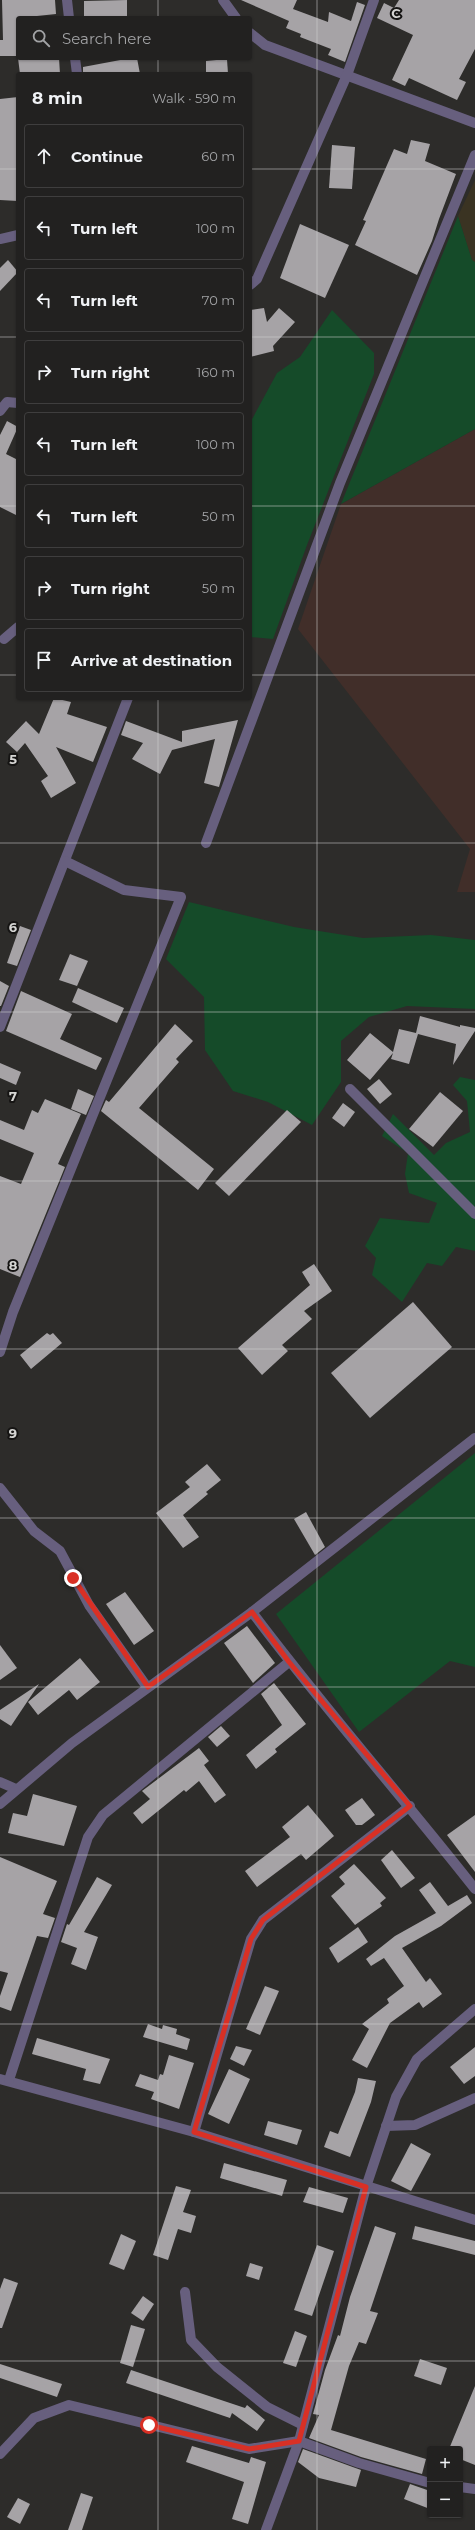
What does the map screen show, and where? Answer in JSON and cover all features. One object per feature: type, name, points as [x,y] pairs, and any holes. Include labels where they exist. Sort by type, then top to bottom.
[{"type":"street","points":[[67,0],[70,16]]},
{"type":"street","points":[[223,0],[235,16]]},
{"type":"street","points":[[252,283],[256,279],[347,76],[374,0]]},
{"type":"street","points":[[252,35],[265,45],[475,123]]},
{"type":"street","points":[[74,60],[76,72]]},
{"type":"street","points":[[206,844],[340,483],[475,155]]},
{"type":"street","points":[[0,239],[16,235]]},
{"type":"street","points":[[0,411],[7,402],[16,403]]},
{"type":"street","points":[[4,639],[16,629]]},
{"type":"street","points":[[0,1027],[127,700]]},
{"type":"street","points":[[0,1352],[13,1312],[181,897],[124,890],[65,861]]},
{"type":"street","points":[[350,1089],[475,1214]]},
{"type":"street","points":[[0,1804],[72,1743],[252,1612],[475,1438]]},
{"type":"street","points":[[0,1488],[34,1531],[60,1551],[90,1605],[148,1687]]},
{"type":"street","points":[[252,1612],[289,1662],[410,1806],[475,1889]]},
{"type":"street","points":[[289,1662],[135,1787],[99,1820],[88,1837],[4,2080],[194,2132],[475,2220]]},
{"type":"street","points":[[0,1782],[16,1789]]},
{"type":"street","points":[[194,2132],[251,1939],[263,1920],[410,1806]]},
{"type":"street","points":[[266,2530],[299,2441],[366,2187],[396,2097],[417,2059],[475,2009]]},
{"type":"street","points":[[386,2126],[415,2125],[475,2098]]},
{"type":"street","points":[[185,2292],[191,2340],[217,2367],[267,2407],[303,2424]]},
{"type":"street","points":[[0,2454],[34,2418],[69,2405],[249,2449],[299,2441],[359,2463],[427,2482]]},
{"type":"street","points":[[463,2487],[475,2489]]},
{"type":"shaded area","points":[[475,180],[475,262],[472,261],[458,216]]},
{"type":"shaded area","points":[[475,429],[475,892],[457,892],[470,849],[298,629],[341,504]]},
{"type":"green space","points":[[458,216],[472,260],[475,262],[475,429],[341,504]]},
{"type":"green space","points":[[332,310],[374,353],[374,374],[307,545],[273,639],[252,637],[252,419],[277,373],[300,357]]},
{"type":"green space","points":[[189,902],[294,927],[363,938],[431,935],[475,940],[475,1009],[407,1006],[369,1017],[341,1041],[341,1082],[312,1125],[268,1102],[233,1091],[205,1050],[204,997],[166,959]]},
{"type":"green space","points":[[460,1077],[475,1080],[475,1251],[456,1247],[442,1266],[427,1263],[402,1302],[372,1275],[376,1258],[365,1246],[380,1218],[429,1223],[437,1203],[409,1193],[405,1174],[408,1153],[382,1136],[393,1114],[434,1155],[446,1143],[470,1132],[467,1101],[453,1085]]},
{"type":"green space","points":[[475,1453],[475,1667],[450,1661],[359,1732],[276,1614]]},
{"type":"building","points":[[2,0],[55,0],[56,14],[16,16],[16,56],[0,56],[0,40],[3,40]]},
{"type":"building","points":[[127,0],[127,16],[84,16],[84,1]]},
{"type":"building","points":[[241,0],[297,0],[293,9],[328,22],[329,12],[351,21],[357,2],[365,5],[345,62],[328,55],[331,49],[300,37],[301,34],[286,28],[289,21]]},
{"type":"building","points":[[399,0],[475,0],[475,49],[459,79],[466,82],[457,100],[409,78],[405,86],[392,80],[413,35],[377,18],[384,3],[394,8]]},
{"type":"building","points":[[18,60],[59,60],[60,72],[20,72]]},
{"type":"building","points":[[120,60],[137,60],[140,72],[83,72],[83,67]]},
{"type":"building","points":[[227,60],[228,72],[206,72],[206,61]]},
{"type":"building","points":[[16,97],[16,201],[0,200],[0,99]]},
{"type":"building","points":[[411,140],[430,144],[425,161],[456,174],[432,241],[417,275],[355,245],[366,221],[363,220],[394,149],[407,154]]},
{"type":"building","points":[[332,145],[355,147],[352,189],[329,188]]},
{"type":"building","points":[[300,224],[349,245],[325,298],[280,278]]},
{"type":"building","points":[[8,260],[16,270],[16,274],[0,291],[0,268]]},
{"type":"building","points":[[264,308],[267,322],[279,308],[295,322],[273,346],[274,351],[252,356],[252,310]]},
{"type":"building","points":[[7,421],[16,426],[16,432],[6,454],[16,459],[16,515],[0,507],[0,435]]},
{"type":"building","points":[[53,700],[71,702],[67,714],[107,727],[93,762],[56,747],[76,783],[51,798],[41,781],[48,776],[25,743],[17,752],[6,742],[26,721],[39,734]]},
{"type":"building","points":[[238,720],[219,787],[204,783],[215,739],[172,750],[160,774],[132,759],[143,743],[121,735],[126,721],[182,742],[182,731]]},
{"type":"building","points":[[20,926],[31,930],[17,966],[7,963]]},
{"type":"building","points":[[70,954],[88,961],[77,986],[59,980]]},
{"type":"building","points":[[0,981],[9,986],[1,1006],[0,1006]]},
{"type":"building","points":[[78,988],[124,1008],[117,1023],[72,1002]]},
{"type":"building","points":[[21,991],[72,1014],[60,1039],[102,1058],[96,1070],[6,1031]]},
{"type":"building","points":[[420,1016],[460,1027],[460,1025],[475,1028],[475,1031],[453,1065],[456,1044],[418,1034],[409,1064],[391,1059],[393,1053],[370,1080],[347,1060],[370,1033],[393,1052],[399,1029],[416,1033]]},
{"type":"building","points":[[175,1024],[193,1041],[176,1059],[179,1062],[139,1108],[214,1169],[198,1190],[101,1111],[106,1100],[109,1102]]},
{"type":"building","points":[[0,1063],[21,1072],[16,1085],[0,1078]]},
{"type":"building","points":[[379,1079],[392,1094],[380,1104],[367,1089]]},
{"type":"building","points":[[78,1089],[94,1096],[86,1115],[71,1109]]},
{"type":"building","points":[[440,1092],[463,1111],[433,1147],[409,1129]]},
{"type":"building","points":[[45,1099],[81,1114],[58,1164],[65,1167],[20,1277],[0,1269],[0,1176],[21,1184],[34,1153],[0,1139],[0,1120],[24,1130],[32,1110],[38,1113]]},
{"type":"building","points":[[343,1103],[355,1112],[344,1127],[332,1118]]},
{"type":"building","points":[[287,1110],[301,1122],[229,1196],[215,1183]]},
{"type":"building","points":[[314,1264],[332,1291],[304,1311],[312,1319],[282,1345],[288,1351],[262,1375],[238,1348],[310,1285],[302,1272]]},
{"type":"building","points":[[413,1302],[452,1347],[370,1418],[331,1373]]},
{"type":"building","points":[[47,1333],[50,1335],[53,1333],[62,1343],[31,1369],[20,1355]]},
{"type":"building","points":[[207,1464],[221,1480],[206,1492],[208,1494],[183,1515],[199,1537],[183,1548],[156,1513],[190,1487],[185,1482]]},
{"type":"building","points":[[306,1512],[325,1547],[315,1555],[294,1519]]},
{"type":"building","points":[[125,1592],[154,1631],[134,1645],[106,1604]]},
{"type":"building","points":[[247,1626],[275,1663],[253,1683],[224,1643]]},
{"type":"building","points":[[0,1645],[17,1668],[0,1680]]},
{"type":"building","points":[[80,1658],[100,1682],[77,1700],[69,1690],[38,1715],[28,1702]]},
{"type":"building","points":[[274,1683],[306,1724],[275,1749],[277,1752],[256,1769],[246,1755],[282,1725],[261,1694]]},
{"type":"building","points":[[39,1684],[11,1726],[0,1719],[0,1710]]},
{"type":"building","points":[[221,1726],[230,1736],[217,1747],[208,1737]]},
{"type":"building","points":[[199,1748],[209,1761],[204,1765],[226,1795],[215,1803],[199,1781],[186,1792],[184,1790],[142,1824],[133,1813],[150,1799],[142,1791]]},
{"type":"building","points":[[33,1794],[77,1806],[64,1846],[8,1833],[13,1813],[27,1816]]},
{"type":"building","points":[[362,1798],[375,1815],[362,1825],[356,1825],[345,1810]]},
{"type":"building","points":[[308,1805],[334,1836],[306,1860],[301,1854],[257,1887],[245,1871],[290,1837],[282,1827]]},
{"type":"building","points":[[475,1815],[475,1872],[447,1835]]},
{"type":"building","points":[[392,1850],[415,1878],[401,1888],[381,1860]]},
{"type":"building","points":[[0,1857],[57,1881],[43,1914],[55,1918],[48,1938],[37,1936],[11,2011],[0,2007],[0,1996],[8,1973],[0,1971]]},
{"type":"building","points":[[354,1864],[386,1898],[380,1903],[382,1906],[355,1925],[331,1896],[345,1884],[339,1877]]},
{"type":"building","points":[[97,1877],[112,1885],[84,1932],[98,1937],[86,1970],[71,1964],[77,1948],[61,1942],[67,1924],[69,1925]]},
{"type":"building","points":[[430,1882],[448,1906],[467,1895],[472,1903],[441,1926],[402,1948],[426,1982],[430,1978],[442,1994],[423,2008],[419,2002],[390,2023],[367,2068],[352,2060],[369,2029],[362,2024],[389,2003],[387,1999],[404,1986],[384,1958],[371,1966],[366,1959],[395,1936],[436,1913],[419,1890]]},
{"type":"building","points":[[358,1927],[368,1942],[338,1963],[329,1948]]},
{"type":"building","points":[[265,1986],[279,1991],[260,2035],[246,2029]]},
{"type":"building","points":[[148,2024],[162,2029],[163,2025],[177,2029],[176,2034],[190,2039],[187,2050],[143,2037]]},
{"type":"building","points":[[37,2038],[110,2059],[100,2084],[83,2080],[86,2069],[32,2054]]},
{"type":"building","points":[[236,2046],[252,2050],[244,2066],[230,2059]]},
{"type":"building","points":[[475,2047],[475,2076],[464,2084],[450,2067]]},
{"type":"building","points":[[169,2055],[194,2063],[179,2109],[151,2099],[154,2092],[135,2086],[140,2074],[158,2080],[160,2074],[163,2075]]},
{"type":"building","points":[[229,2069],[250,2079],[229,2124],[208,2114]]},
{"type":"building","points":[[358,2078],[376,2081],[371,2102],[350,2157],[324,2147],[330,2131],[338,2134],[355,2092]]},
{"type":"building","points":[[268,2121],[302,2130],[297,2145],[264,2135]]},
{"type":"building","points":[[411,2143],[431,2154],[411,2191],[391,2181]]},
{"type":"building","points":[[224,2163],[287,2180],[282,2196],[220,2178]]},
{"type":"building","points":[[176,2186],[191,2190],[183,2212],[196,2216],[191,2233],[178,2229],[168,2260],[153,2255]]},
{"type":"building","points":[[309,2187],[348,2198],[343,2213],[303,2202]]},
{"type":"building","points":[[375,2226],[396,2233],[370,2311],[378,2313],[366,2344],[359,2342],[349,2366],[331,2430],[426,2459],[422,2474],[361,2457],[309,2438],[319,2415],[313,2414],[325,2370],[338,2335],[340,2336],[350,2297]]},
{"type":"building","points":[[415,2226],[475,2241],[475,2255],[412,2239]]},
{"type":"building","points":[[121,2234],[136,2241],[124,2270],[109,2264]]},
{"type":"building","points":[[317,2245],[334,2251],[312,2316],[294,2310]]},
{"type":"building","points":[[250,2263],[263,2267],[259,2280],[246,2276]]},
{"type":"building","points":[[4,2278],[18,2283],[2,2328],[0,2328],[0,2289]]},
{"type":"building","points":[[143,2296],[154,2304],[143,2321],[131,2313]]},
{"type":"building","points":[[131,2325],[145,2329],[133,2367],[120,2363]]},
{"type":"building","points":[[295,2331],[307,2336],[296,2367],[283,2363]]},
{"type":"building","points":[[420,2359],[447,2368],[441,2385],[414,2376]]},
{"type":"building","points":[[0,2364],[62,2384],[57,2397],[0,2378]]},
{"type":"building","points":[[131,2370],[245,2408],[247,2405],[265,2420],[257,2431],[232,2413],[230,2418],[126,2383]]},
{"type":"building","points":[[475,2386],[475,2465],[463,2460],[463,2446],[450,2446]]},
{"type":"building","points":[[192,2446],[249,2463],[251,2457],[266,2462],[248,2524],[232,2519],[244,2482],[186,2462]]},
{"type":"building","points":[[303,2449],[361,2470],[356,2487],[319,2478],[298,2462]]},
{"type":"building","points":[[410,2484],[427,2490],[427,2508],[404,2499]]},
{"type":"building","points":[[81,2493],[93,2497],[82,2530],[68,2530]]},
{"type":"building","points":[[18,2498],[30,2504],[20,2524],[7,2517]]},
{"type":"route","points":[[73,1578],[90,1605],[148,1687],[252,1612],[289,1662],[410,1806],[263,1920],[251,1939],[244,1957],[194,2132],[366,2187],[299,2441],[249,2449],[149,2425]]}]
